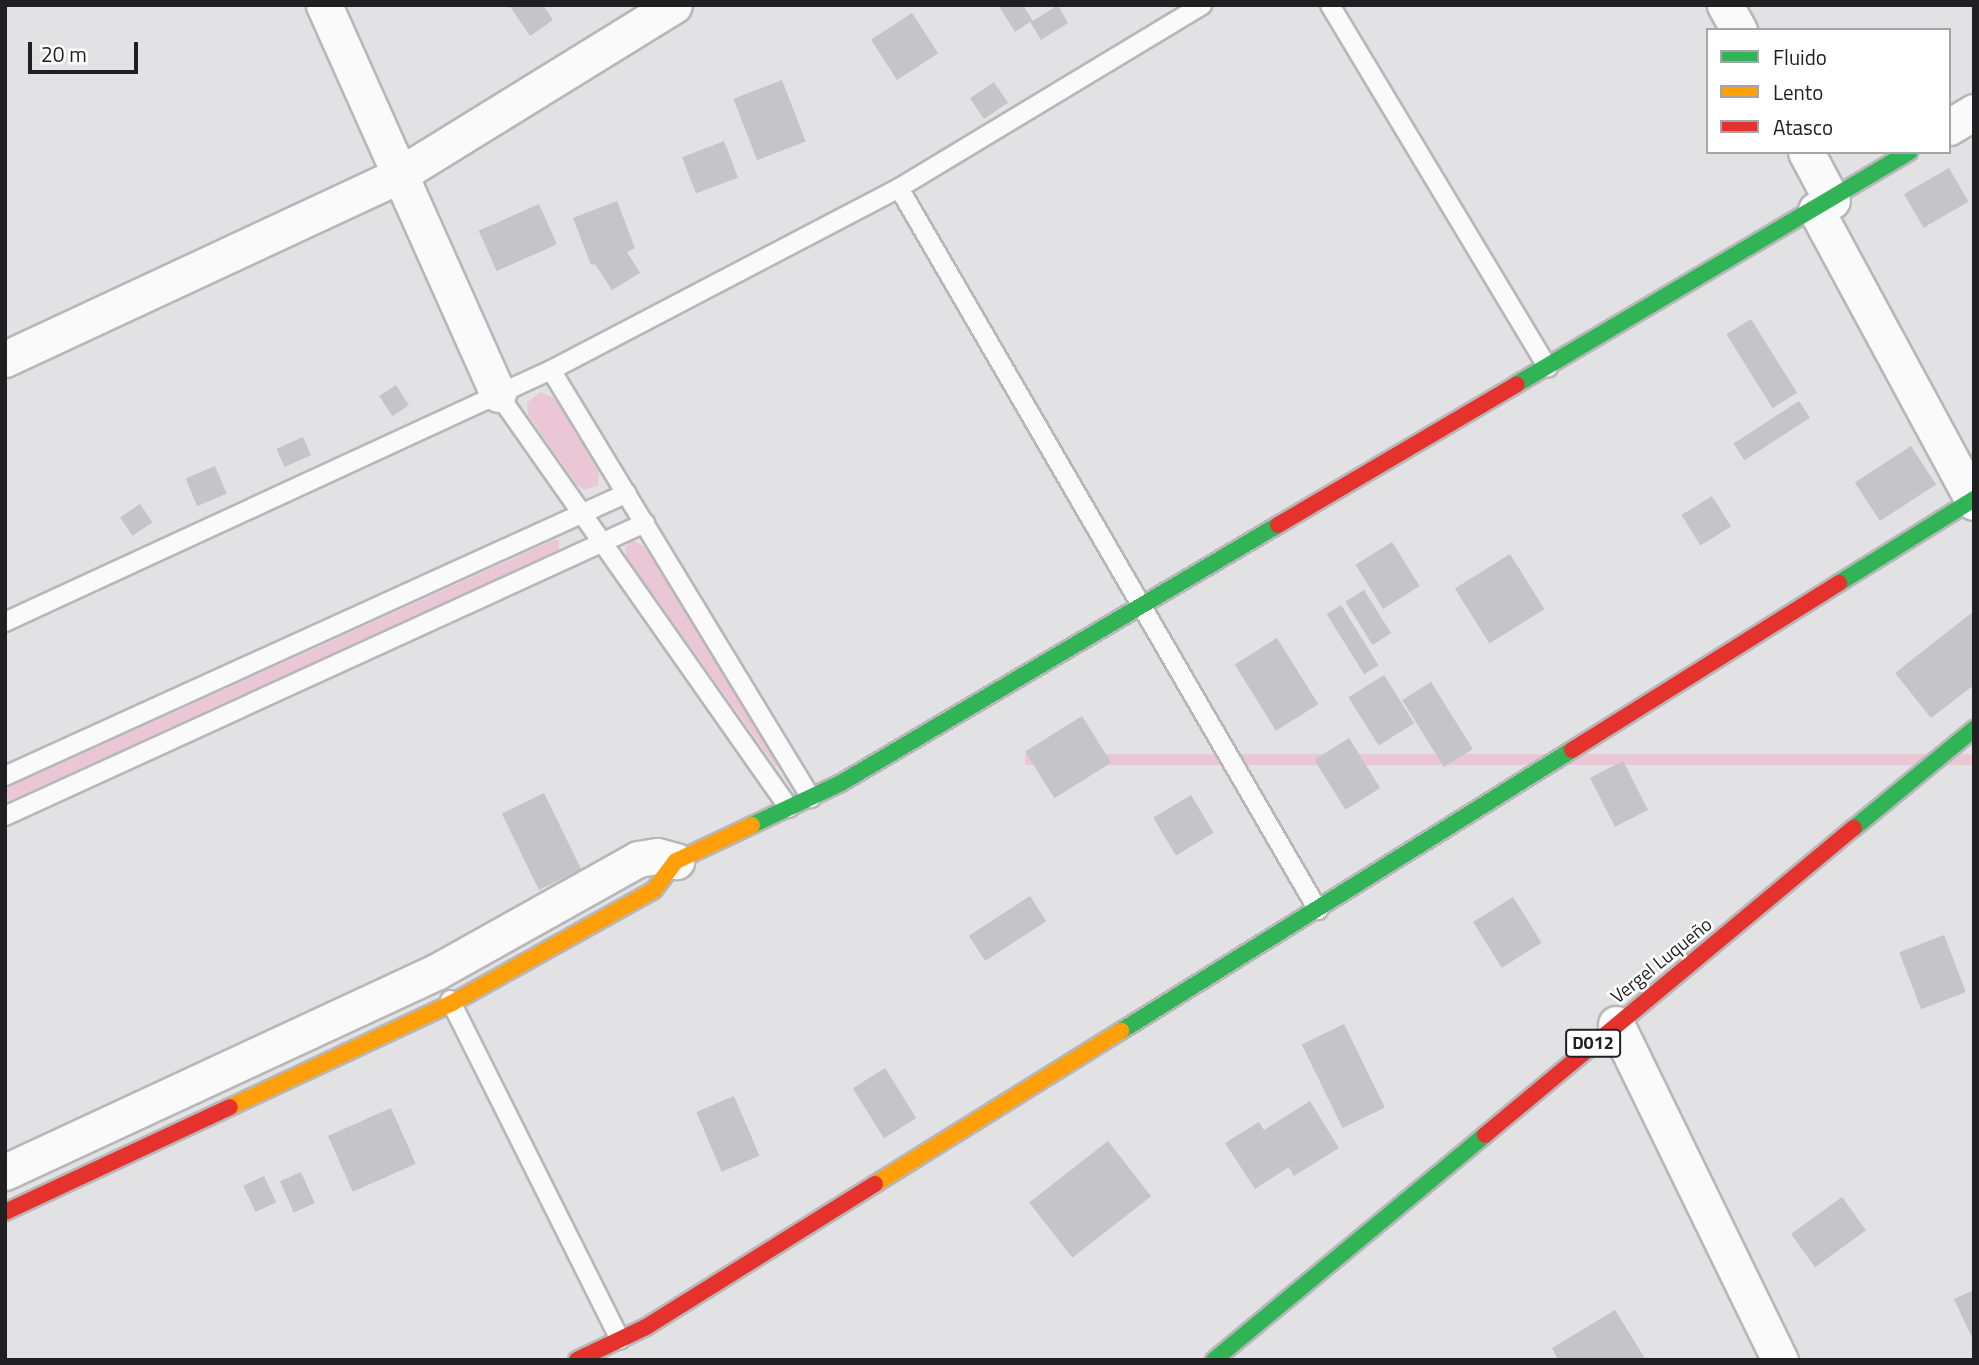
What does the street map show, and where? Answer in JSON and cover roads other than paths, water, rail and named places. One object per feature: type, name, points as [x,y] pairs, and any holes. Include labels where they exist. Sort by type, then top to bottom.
[{"type":"street","points":[[324,5],[498,394]]},
{"type":"street","points":[[5,359],[399,175],[674,5]]},
{"type":"street","points":[[1725,5],[1738,28]]},
{"type":"street","points":[[1951,126],[1974,112]]},
{"type":"street","points":[[577,1360],[620,1340],[1318,910],[1973,500],[1824,206],[1807,154]]},
{"type":"street","points":[[5,1212],[452,1003],[654,890],[676,861],[811,798],[1139,609],[1824,206],[1906,154]]},
{"type":"street","name":"Vergel Luqueño","points":[[1214,1360],[1974,729]]},
{"type":"street","points":[[5,1172],[436,972],[638,859],[657,856],[676,861]]},
{"type":"street","points":[[1616,1024],[1780,1360]]},
{"type":"lane","points":[[5,622],[551,370],[899,188],[1202,5]]},
{"type":"lane","points":[[1330,5],[1548,368]]},
{"type":"lane","points":[[899,188],[1139,609],[1318,910]]},
{"type":"lane","points":[[551,370],[811,798]]},
{"type":"lane","points":[[498,394],[789,808]]},
{"type":"lane","points":[[5,776],[627,493]]},
{"type":"lane","points":[[5,816],[645,523]]},
{"type":"lane","points":[[436,972],[620,1340]]}]
